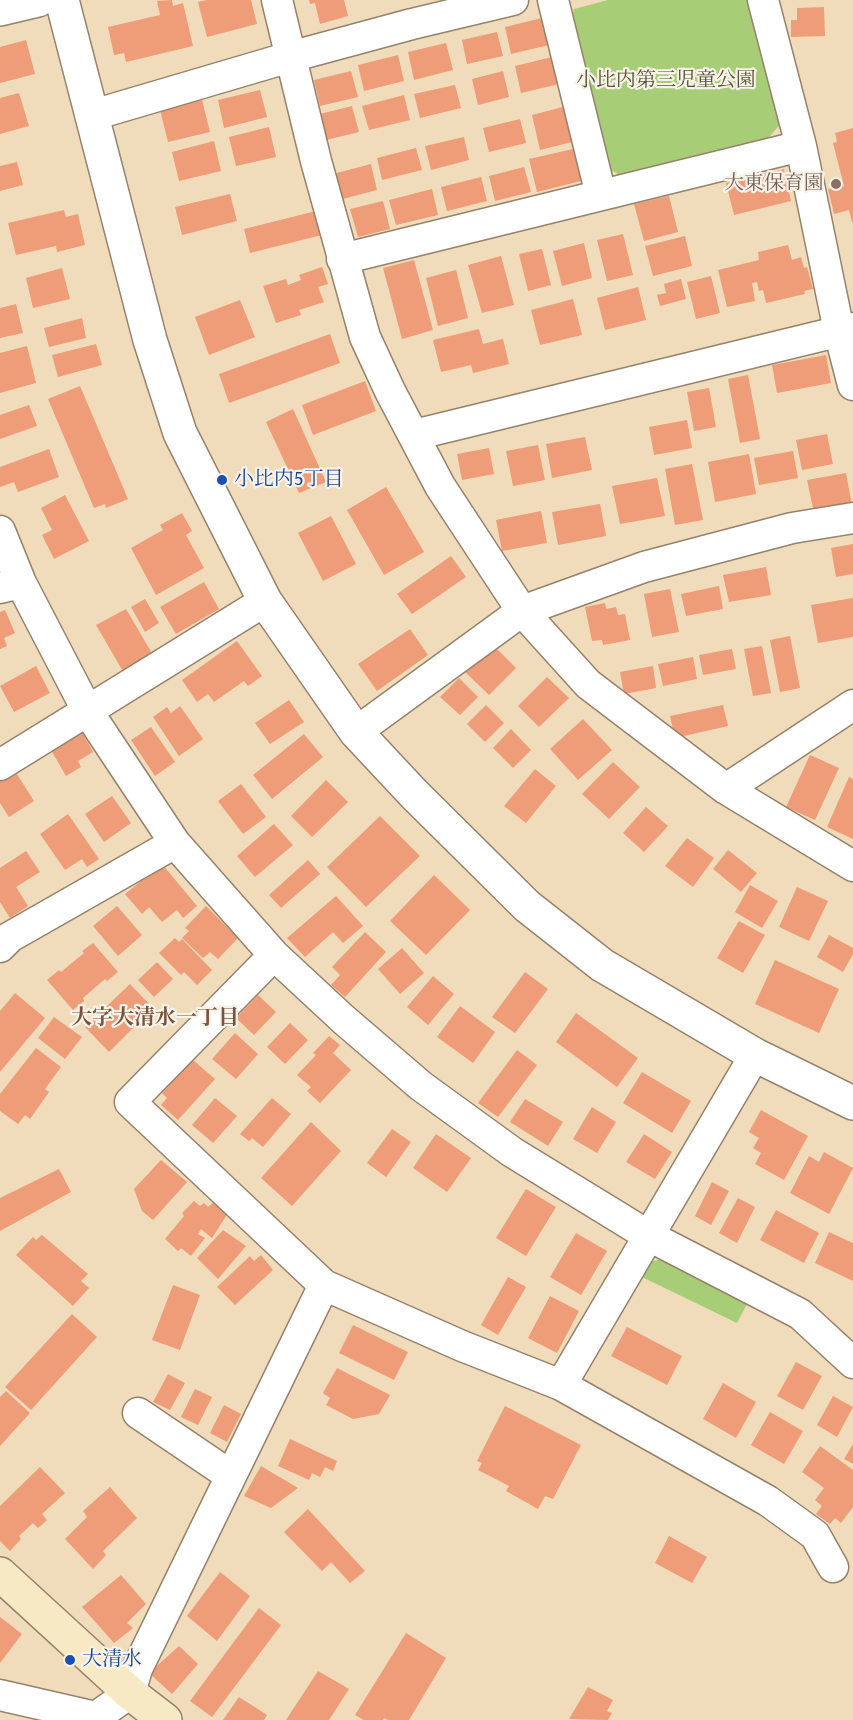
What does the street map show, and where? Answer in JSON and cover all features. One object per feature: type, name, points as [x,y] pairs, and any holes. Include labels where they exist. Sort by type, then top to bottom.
[{"type":"main road","points":[[0,1574],[130,1693],[165,1720]]},
{"type":"street","points":[[0,9],[38,0]]},
{"type":"street","points":[[62,0],[150,340],[180,433],[266,601],[356,732],[414,795],[527,906],[602,965],[755,1055],[853,1103]]},
{"type":"street","points":[[276,0],[342,259],[365,337],[390,391],[440,486],[522,611],[588,684],[726,789],[853,866]]},
{"type":"street","points":[[93,115],[290,57],[513,0]]},
{"type":"street","points":[[553,0],[601,195]]},
{"type":"street","points":[[763,0],[846,329],[853,385]]},
{"type":"street","points":[[342,259],[801,146]]},
{"type":"street","points":[[414,435],[846,329]]},
{"type":"street","points":[[356,732],[522,611],[644,567],[792,528],[853,518]]},
{"type":"street","points":[[0,531],[10,586],[87,712],[175,843],[274,955],[342,1019],[421,1086],[512,1152],[649,1236],[800,1314],[853,1363]]},
{"type":"street","points":[[0,765],[266,601]]},
{"type":"street","points":[[726,789],[853,705]]},
{"type":"street","points":[[0,947],[10,937],[175,843]]},
{"type":"street","points":[[274,955],[130,1102],[324,1285],[462,1347],[561,1385],[768,1501],[815,1535],[833,1567]]},
{"type":"street","points":[[561,1385],[755,1055]]},
{"type":"street","points":[[0,1695],[96,1717],[130,1693],[137,1669],[324,1285]]},
{"type":"street","points":[[138,1413],[231,1476]]},
{"type":"green space","name":"小比内第三児童公園","points":[[608,0],[751,0],[779,126],[768,138],[622,176],[599,164],[567,31],[574,9]]},
{"type":"green space","points":[[667,1258],[749,1300],[737,1323],[642,1277],[649,1262]]},
{"type":"building","points":[[172,0],[173,6],[183,3],[193,46],[126,62],[124,53],[114,55],[108,27],[160,15],[157,1]]},
{"type":"building","points":[[251,0],[257,24],[207,37],[198,2]]},
{"type":"building","points":[[309,0],[344,0],[348,16],[320,24],[315,3],[310,4]]},
{"type":"building","points":[[824,7],[825,36],[791,37],[791,20],[797,20],[797,8]]},
{"type":"building","points":[[542,18],[549,45],[511,54],[505,27]]},
{"type":"building","points":[[497,32],[503,56],[467,64],[462,40]]},
{"type":"building","points":[[26,40],[35,74],[0,83],[0,47]]},
{"type":"building","points":[[446,43],[453,70],[414,80],[408,52]]},
{"type":"building","points":[[398,55],[404,81],[364,91],[358,65]]},
{"type":"building","points":[[552,57],[559,84],[521,93],[515,66]]},
{"type":"building","points":[[351,71],[358,97],[320,106],[314,80]]},
{"type":"building","points":[[503,71],[509,97],[478,105],[472,79]]},
{"type":"building","points":[[455,85],[461,108],[420,118],[414,94]]},
{"type":"building","points":[[260,90],[267,117],[224,128],[218,100]]},
{"type":"building","points":[[19,93],[29,126],[0,134],[0,98]]},
{"type":"building","points":[[404,95],[410,120],[369,130],[362,106]]},
{"type":"building","points":[[202,100],[210,132],[168,142],[160,110]]},
{"type":"building","points":[[571,105],[580,140],[540,150],[532,115]]},
{"type":"building","points":[[352,106],[359,132],[326,140],[320,114]]},
{"type":"building","points":[[520,119],[526,143],[489,152],[483,128]]},
{"type":"building","points":[[269,127],[276,157],[236,166],[229,137]]},
{"type":"building","points":[[853,128],[852,222],[849,210],[834,214],[828,189],[844,186],[833,143],[837,142],[835,133]]},
{"type":"building","points":[[464,137],[469,160],[431,170],[425,146]]},
{"type":"building","points":[[214,141],[221,171],[179,181],[172,152]]},
{"type":"building","points":[[416,148],[422,170],[382,180],[377,158]]},
{"type":"building","points":[[573,149],[581,181],[537,192],[529,159]]},
{"type":"building","points":[[17,162],[23,185],[0,191],[0,166]]},
{"type":"building","points":[[371,164],[377,190],[339,200],[333,174]]},
{"type":"building","points":[[524,167],[531,192],[495,201],[489,176]]},
{"type":"building","points":[[784,169],[791,201],[734,215],[726,183]]},
{"type":"building","points":[[481,177],[487,201],[447,211],[441,187]]},
{"type":"building","points":[[432,189],[438,215],[396,225],[389,200]]},
{"type":"building","points":[[230,194],[237,221],[182,235],[175,207]]},
{"type":"building","points":[[669,196],[678,232],[644,241],[634,204]]},
{"type":"building","points":[[383,201],[390,229],[358,237],[350,209]]},
{"type":"building","points":[[64,210],[66,217],[78,214],[85,245],[57,252],[56,246],[16,255],[8,223]]},
{"type":"building","points":[[316,211],[322,235],[250,253],[244,229]]},
{"type":"building","points":[[623,234],[633,275],[607,281],[597,240]]},
{"type":"building","points":[[685,236],[692,266],[653,276],[645,246]]},
{"type":"building","points":[[584,243],[592,278],[562,286],[553,251]]},
{"type":"building","points":[[788,245],[792,260],[801,257],[804,268],[807,267],[813,289],[804,291],[805,294],[766,303],[763,290],[759,291],[757,282],[752,283],[755,301],[727,307],[718,270],[759,260],[758,252]]},
{"type":"building","points":[[542,249],[551,285],[528,291],[519,254]]},
{"type":"building","points":[[501,256],[514,305],[482,313],[468,265]]},
{"type":"building","points":[[414,260],[433,330],[402,339],[383,268]]},
{"type":"building","points":[[322,267],[328,284],[318,287],[324,302],[299,310],[301,315],[276,323],[263,286],[286,279],[288,285],[301,280],[299,275]]},
{"type":"building","points":[[62,268],[70,299],[33,308],[26,278]]},
{"type":"building","points":[[456,270],[468,318],[438,326],[426,278]]},
{"type":"building","points":[[711,276],[720,313],[696,319],[687,282]]},
{"type":"building","points":[[681,279],[686,299],[660,306],[657,295],[666,293],[664,284]]},
{"type":"building","points":[[638,287],[646,320],[605,330],[597,298]]},
{"type":"building","points":[[573,299],[582,335],[540,345],[531,310]]},
{"type":"building","points":[[240,300],[255,337],[209,355],[195,317]]},
{"type":"building","points":[[16,304],[23,333],[0,338],[0,308]]},
{"type":"building","points":[[82,318],[86,338],[49,347],[44,328]]},
{"type":"building","points":[[479,329],[483,344],[503,339],[509,364],[473,373],[471,365],[441,372],[433,340]]},
{"type":"building","points":[[330,334],[340,363],[229,403],[219,374]]},
{"type":"building","points":[[96,344],[102,365],[58,377],[52,355]]},
{"type":"building","points":[[27,346],[36,383],[0,393],[0,353]]},
{"type":"building","points":[[826,355],[831,383],[777,393],[772,365]]},
{"type":"building","points":[[748,375],[760,439],[740,443],[728,379]]},
{"type":"building","points":[[365,381],[376,411],[313,435],[302,405]]},
{"type":"building","points":[[80,386],[128,499],[106,508],[105,504],[94,508],[48,399]]},
{"type":"building","points":[[709,388],[716,427],[694,431],[687,392]]},
{"type":"building","points":[[29,405],[37,426],[0,439],[0,415]]},
{"type":"building","points":[[293,409],[326,482],[299,493],[266,422]]},
{"type":"building","points":[[687,420],[692,448],[654,455],[649,427]]},
{"type":"building","points":[[827,434],[833,464],[802,470],[796,440]]},
{"type":"building","points":[[585,437],[592,470],[552,478],[546,444]]},
{"type":"building","points":[[538,445],[545,480],[513,486],[506,451]]},
{"type":"building","points":[[489,448],[494,474],[462,480],[457,454]]},
{"type":"building","points":[[49,449],[59,477],[18,492],[14,482],[0,487],[0,467]]},
{"type":"building","points":[[793,451],[798,478],[759,485],[754,458]]},
{"type":"building","points":[[749,454],[756,494],[715,502],[708,462]]},
{"type":"building","points":[[692,464],[703,520],[675,525],[665,469]]},
{"type":"building","points":[[846,473],[852,506],[814,513],[807,480]]},
{"type":"building","points":[[657,478],[665,516],[620,524],[612,486]]},
{"type":"building","points":[[386,487],[424,552],[384,575],[347,510]]},
{"type":"building","points":[[65,495],[89,541],[54,559],[42,535],[52,530],[41,508]]},
{"type":"building","points":[[600,504],[606,536],[558,545],[552,512]]},
{"type":"building","points":[[541,511],[547,543],[502,551],[496,520]]},
{"type":"building","points":[[182,513],[192,531],[186,535],[204,568],[156,595],[131,548],[163,530],[160,525]]},
{"type":"building","points":[[331,516],[356,564],[323,581],[298,533]]},
{"type":"building","points":[[853,544],[853,574],[836,577],[831,548]]},
{"type":"building","points":[[451,556],[466,577],[412,614],[397,594]]},
{"type":"building","points":[[766,567],[771,595],[729,602],[723,575]]},
{"type":"building","points":[[204,582],[219,609],[176,634],[160,607]]},
{"type":"building","points":[[719,586],[723,609],[686,616],[681,594]]},
{"type":"building","points":[[670,589],[679,632],[652,637],[644,594]]},
{"type":"building","points":[[853,598],[853,637],[818,643],[811,605]]},
{"type":"building","points":[[145,599],[159,623],[145,632],[131,607]]},
{"type":"building","points":[[605,603],[606,609],[616,607],[618,615],[625,614],[630,640],[603,645],[602,640],[592,641],[585,607]]},
{"type":"building","points":[[126,609],[153,655],[124,673],[96,625]]},
{"type":"building","points":[[5,610],[15,633],[4,638],[7,646],[0,649],[0,612]]},
{"type":"building","points":[[410,629],[428,655],[377,691],[358,664]]},
{"type":"building","points":[[790,636],[800,688],[780,692],[770,640]]},
{"type":"building","points":[[237,641],[262,676],[248,686],[244,681],[214,702],[208,694],[197,702],[182,680]]},
{"type":"building","points":[[489,641],[516,668],[489,695],[462,669]]},
{"type":"building","points":[[762,646],[771,693],[753,696],[744,649]]},
{"type":"building","points":[[732,649],[736,669],[703,675],[699,655]]},
{"type":"building","points":[[693,657],[697,679],[663,686],[658,664]]},
{"type":"building","points":[[36,666],[50,693],[14,712],[0,686]]},
{"type":"building","points":[[653,666],[656,688],[624,694],[620,672]]},
{"type":"building","points":[[547,677],[569,698],[539,727],[518,706]]},
{"type":"building","points":[[459,678],[478,697],[460,715],[440,697]]},
{"type":"building","points":[[289,700],[304,722],[270,744],[255,723]]},
{"type":"building","points":[[486,705],[504,723],[485,742],[467,724]]},
{"type":"building","points":[[723,705],[728,726],[675,738],[670,716]]},
{"type":"building","points":[[180,706],[203,739],[179,756],[153,717],[167,707],[171,713]]},
{"type":"building","points":[[583,719],[612,750],[578,780],[550,749]]},
{"type":"building","points":[[151,727],[175,762],[155,776],[131,740]]},
{"type":"building","points":[[511,729],[531,750],[513,768],[493,748]]},
{"type":"building","points":[[82,732],[93,752],[78,761],[81,767],[66,776],[51,750]]},
{"type":"building","points":[[304,734],[323,757],[272,799],[253,775]]},
{"type":"building","points":[[810,755],[839,768],[815,820],[786,807]]},
{"type":"building","points":[[613,762],[640,787],[609,819],[582,794]]},
{"type":"building","points":[[535,769],[556,786],[526,823],[504,806]]},
{"type":"building","points":[[15,771],[34,801],[9,817],[0,803],[0,781]]},
{"type":"building","points":[[849,777],[853,779],[853,839],[827,827]]},
{"type":"building","points":[[326,780],[348,802],[312,837],[291,816]]},
{"type":"building","points":[[241,784],[266,817],[243,834],[218,801]]},
{"type":"building","points":[[112,796],[131,823],[104,842],[85,814]]},
{"type":"building","points":[[646,807],[668,826],[644,852],[623,833]]},
{"type":"building","points":[[68,814],[99,859],[87,867],[82,859],[65,870],[40,834]]},
{"type":"building","points":[[380,816],[420,856],[366,907],[327,867]]},
{"type":"building","points":[[274,824],[293,845],[255,877],[237,856]]},
{"type":"building","points":[[687,838],[714,858],[693,887],[665,866]]},
{"type":"building","points":[[728,850],[757,873],[741,892],[713,869]]},
{"type":"building","points":[[26,851],[40,872],[16,887],[28,906],[10,918],[0,902],[0,868]]},
{"type":"building","points":[[308,860],[320,874],[281,908],[269,895]]},
{"type":"building","points":[[162,864],[197,906],[183,918],[177,910],[162,922],[149,907],[142,914],[125,894]]},
{"type":"building","points":[[434,875],[470,910],[426,955],[390,921]]},
{"type":"building","points":[[750,885],[778,901],[762,928],[735,912]]},
{"type":"building","points":[[797,887],[828,901],[809,941],[779,927]]},
{"type":"building","points":[[336,896],[363,926],[343,943],[333,932],[305,957],[287,938]]},
{"type":"building","points":[[117,906],[142,935],[118,956],[93,926]]},
{"type":"building","points":[[206,906],[238,938],[218,959],[210,952],[203,958],[182,938],[189,931],[185,928]]},
{"type":"building","points":[[739,921],[765,935],[743,973],[717,958]]},
{"type":"building","points":[[365,932],[386,952],[345,997],[331,985],[340,975],[332,967]]},
{"type":"building","points":[[829,935],[853,948],[853,954],[843,972],[817,957]]},
{"type":"building","points":[[175,938],[179,942],[182,939],[212,970],[197,985],[184,972],[181,975],[159,953]]},
{"type":"building","points":[[93,943],[118,972],[107,981],[105,979],[73,1010],[47,980],[59,970],[61,972]]},
{"type":"building","points":[[402,948],[424,973],[400,994],[378,969]]},
{"type":"building","points":[[775,960],[839,989],[819,1033],[755,1004]]},
{"type":"building","points":[[157,962],[173,979],[154,997],[138,980]]},
{"type":"building","points":[[525,972],[548,989],[515,1033],[492,1017]]},
{"type":"building","points":[[433,976],[454,994],[428,1025],[407,1007]]},
{"type":"building","points":[[130,984],[153,1008],[109,1052],[85,1027]]},
{"type":"building","points":[[15,993],[45,1018],[0,1072],[0,1011]]},
{"type":"building","points":[[258,995],[276,1012],[254,1035],[236,1018]]},
{"type":"building","points":[[460,1006],[495,1032],[473,1063],[437,1037]]},
{"type":"building","points":[[576,1013],[638,1058],[617,1087],[556,1042]]},
{"type":"building","points":[[54,1017],[82,1037],[65,1059],[38,1038]]},
{"type":"building","points":[[290,1023],[308,1040],[285,1064],[267,1047]]},
{"type":"building","points":[[235,1033],[258,1054],[236,1079],[212,1059]]},
{"type":"building","points":[[329,1036],[340,1045],[333,1053],[351,1070],[320,1103],[307,1091],[311,1087],[297,1075],[316,1055],[313,1053]]},
{"type":"building","points":[[36,1048],[61,1067],[45,1089],[49,1092],[30,1119],[25,1115],[18,1124],[0,1111],[0,1094]]},
{"type":"building","points":[[517,1050],[537,1065],[498,1117],[478,1103]]},
{"type":"building","points":[[193,1060],[215,1079],[178,1120],[161,1105],[167,1098],[162,1093]]},
{"type":"building","points":[[642,1072],[691,1101],[672,1133],[623,1103]]},
{"type":"building","points":[[215,1098],[237,1116],[213,1143],[192,1125]]},
{"type":"building","points":[[272,1098],[291,1114],[263,1147],[252,1138],[249,1141],[240,1134]]},
{"type":"building","points":[[525,1099],[563,1122],[548,1146],[510,1122]]},
{"type":"building","points":[[592,1107],[616,1122],[597,1153],[573,1139]]},
{"type":"building","points":[[761,1110],[808,1136],[784,1180],[755,1164],[761,1153],[753,1148],[759,1138],[749,1132]]},
{"type":"building","points":[[311,1122],[341,1151],[292,1206],[261,1178]]},
{"type":"building","points":[[392,1129],[411,1142],[386,1177],[367,1163]]},
{"type":"building","points":[[436,1134],[471,1158],[447,1192],[413,1168]]},
{"type":"building","points":[[644,1134],[672,1152],[655,1179],[626,1162]]},
{"type":"building","points":[[824,1152],[853,1168],[829,1214],[790,1193],[809,1156],[819,1162]]},
{"type":"building","points":[[161,1160],[187,1182],[153,1220],[142,1211],[134,1189]]},
{"type":"building","points":[[59,1169],[71,1192],[0,1231],[0,1198]]},
{"type":"building","points":[[712,1182],[729,1191],[711,1225],[695,1216]]},
{"type":"building","points":[[526,1189],[556,1207],[526,1256],[496,1238]]},
{"type":"building","points":[[738,1198],[755,1207],[737,1243],[719,1233]]},
{"type":"building","points":[[194,1201],[200,1206],[204,1203],[208,1207],[213,1203],[228,1213],[212,1238],[201,1229],[198,1234],[205,1238],[191,1256],[181,1248],[178,1251],[165,1239],[184,1216],[182,1213]]},
{"type":"building","points":[[776,1210],[819,1233],[804,1263],[760,1240]]},
{"type":"building","points":[[223,1230],[246,1246],[218,1279],[197,1258]]},
{"type":"building","points":[[829,1232],[853,1243],[853,1281],[815,1263]]},
{"type":"building","points":[[576,1233],[607,1251],[581,1295],[550,1277]]},
{"type":"building","points":[[42,1235],[88,1274],[81,1281],[89,1288],[73,1306],[16,1255],[33,1237],[36,1240]]},
{"type":"building","points":[[261,1255],[273,1270],[235,1305],[217,1287],[250,1256],[254,1261]]},
{"type":"building","points":[[508,1277],[526,1287],[498,1335],[481,1325]]},
{"type":"building","points":[[173,1285],[200,1295],[180,1350],[152,1340]]},
{"type":"building","points":[[550,1296],[579,1311],[557,1353],[528,1338]]},
{"type":"building","points":[[72,1314],[97,1337],[31,1410],[5,1387]]},
{"type":"building","points":[[353,1325],[408,1352],[394,1380],[339,1353]]},
{"type":"building","points":[[627,1327],[682,1356],[667,1385],[611,1356]]},
{"type":"building","points":[[796,1362],[822,1376],[803,1410],[777,1396]]},
{"type":"building","points":[[337,1368],[390,1395],[379,1414],[353,1419],[326,1405],[330,1398],[323,1393]]},
{"type":"building","points":[[168,1374],[185,1383],[170,1410],[153,1402]]},
{"type":"building","points":[[723,1383],[756,1402],[736,1438],[703,1419]]},
{"type":"building","points":[[195,1389],[212,1397],[198,1425],[181,1417]]},
{"type":"building","points":[[6,1391],[30,1413],[0,1446],[0,1397]]},
{"type":"building","points":[[833,1396],[853,1407],[837,1437],[817,1425]]},
{"type":"building","points":[[224,1405],[241,1414],[227,1442],[210,1433]]},
{"type":"building","points":[[505,1406],[581,1445],[553,1499],[545,1496],[538,1509],[506,1491],[509,1486],[478,1470],[482,1463],[477,1461]]},
{"type":"building","points":[[770,1412],[803,1431],[784,1464],[751,1445]]},
{"type":"building","points":[[290,1439],[337,1461],[333,1471],[325,1467],[320,1477],[312,1473],[309,1480],[278,1466]]},
{"type":"building","points":[[853,1444],[853,1464],[844,1459]]},
{"type":"building","points":[[820,1446],[853,1470],[853,1507],[841,1523],[835,1518],[830,1524],[816,1514],[822,1506],[815,1500],[824,1488],[802,1472]]},
{"type":"building","points":[[261,1466],[298,1488],[271,1508],[244,1496]]},
{"type":"building","points":[[40,1467],[65,1493],[42,1514],[47,1520],[38,1528],[33,1523],[19,1536],[21,1539],[10,1551],[0,1541],[0,1506]]},
{"type":"building","points":[[110,1487],[137,1518],[103,1551],[106,1555],[93,1569],[65,1539],[87,1517],[83,1511]]},
{"type":"building","points":[[308,1509],[365,1571],[350,1583],[331,1562],[322,1571],[284,1532]]},
{"type":"building","points":[[669,1536],[707,1557],[692,1583],[655,1563]]},
{"type":"building","points":[[220,1572],[250,1596],[217,1641],[187,1616]]},
{"type":"building","points":[[121,1575],[146,1604],[127,1623],[133,1628],[114,1643],[82,1607]]},
{"type":"building","points":[[259,1608],[281,1625],[212,1717],[190,1701]]},
{"type":"building","points":[[0,1617],[22,1634],[0,1663]]},
{"type":"building","points":[[406,1633],[446,1658],[409,1720],[384,1718],[383,1720],[364,1720],[355,1715]]},
{"type":"building","points":[[179,1646],[198,1664],[172,1694],[149,1673]]},
{"type":"building","points":[[318,1671],[349,1689],[329,1720],[286,1720]]},
{"type":"building","points":[[588,1687],[613,1700],[607,1711],[612,1713],[608,1720],[569,1719]]},
{"type":"building","points":[[239,1697],[267,1715],[264,1720],[223,1720]]},
{"type":"place","name":"大東保育園","points":[[836,184]]},
{"type":"place","name":"小比内5丁目","points":[[222,480]]},
{"type":"place","name":"大清水","points":[[70,1660]]},
{"type":"district","name":"大字大清水一丁目","points":[[155,1019]]}]
